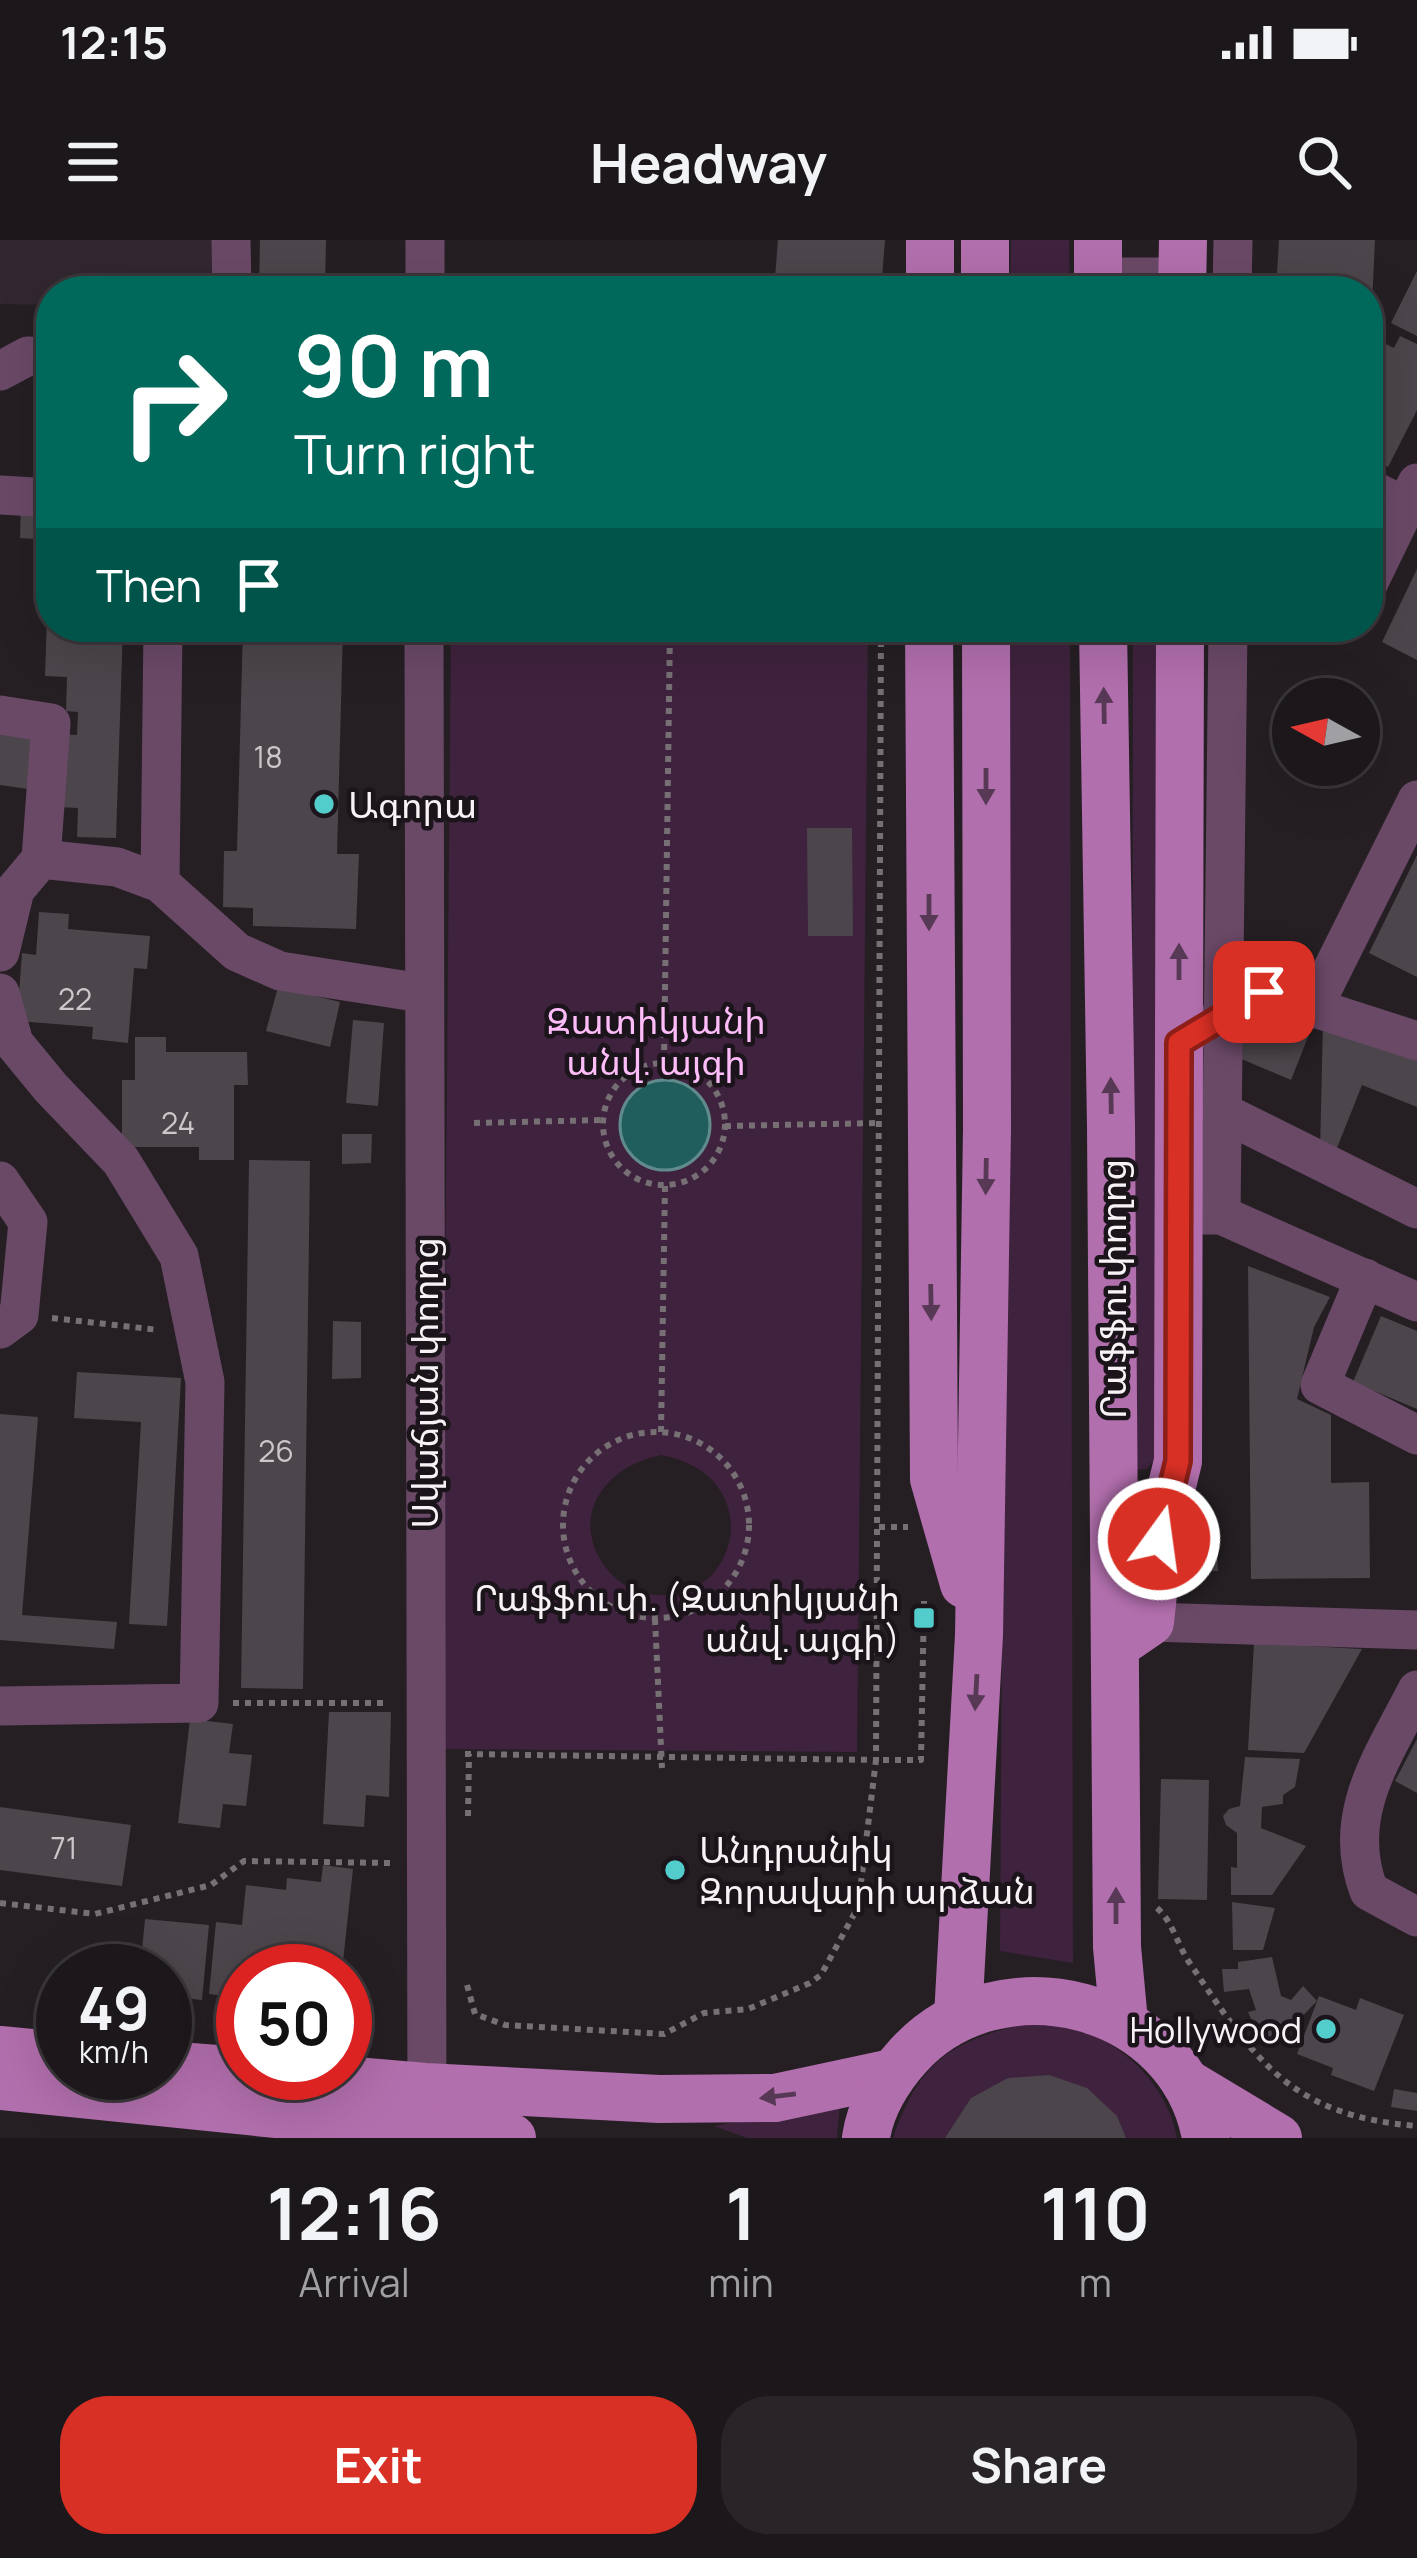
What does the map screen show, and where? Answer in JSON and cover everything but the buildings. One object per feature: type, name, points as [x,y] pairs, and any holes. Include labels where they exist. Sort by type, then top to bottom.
[{"type":"main road","points":[[930,240],[930,276]]},
{"type":"main road","points":[[985,240],[985,276]]},
{"type":"main road","points":[[929,642],[934,1479],[979,1635]]},
{"type":"main road","points":[[958,2017],[979,1635],[987,1129],[986,642]]},
{"type":"main road","name":"Րաֆֆու փողոց","points":[[1102,642],[1133,1634],[1117,1947],[1124,2022]]},
{"type":"main road","points":[[1133,1634],[1178,1461],[1200,1215],[1179,1043],[1180,642]]},
{"type":"main road","points":[[866,2138],[868,2123],[892,2073],[921,2041],[958,2017],[999,2002],[1042,1999],[1084,2005],[1124,2022],[1159,2048],[1185,2082],[1206,2138]]},
{"type":"main road","points":[[0,2050],[36,2053]]},
{"type":"main road","points":[[0,2086],[427,2118],[659,2099],[775,2098],[892,2073]]},
{"type":"main road","points":[[1185,2082],[1278,2138]]},
{"type":"main road","points":[[361,2100],[512,2138]]},
{"type":"street","points":[[232,240],[232,276]]},
{"type":"street","points":[[425,240],[425,276]]},
{"type":"street","points":[[1232,276],[1233,240]]},
{"type":"street","points":[[1098,269],[1182,269]]},
{"type":"street","points":[[0,371],[28,356],[36,357]]},
{"type":"street","points":[[0,495],[36,497]]},
{"type":"street","points":[[1383,553],[1411,495]]},
{"type":"street","points":[[160,883],[163,642]]},
{"type":"street","name":"Սվաճյան փողոց","points":[[424,642],[427,2118]]},
{"type":"street","points":[[1228,642],[1220,1111],[1200,1215],[1417,1302]]},
{"type":"street","points":[[0,715],[51,723],[41,859],[14,890],[0,952]]},
{"type":"street","points":[[1313,1008],[1417,800]]},
{"type":"street","points":[[41,859],[117,867],[160,883],[237,952],[280,970],[422,993]]},
{"type":"street","points":[[1179,1043],[1264,992],[1417,1041]]},
{"type":"street","points":[[0,993],[14,1043],[122,1162],[179,1256],[205,1382],[199,1703],[0,1706]]},
{"type":"street","points":[[1220,1111],[1417,1209]]},
{"type":"street","points":[[0,1181],[28,1222],[10,1322]]},
{"type":"street","points":[[1364,1278],[1320,1385],[1417,1435]]},
{"type":"street","points":[[1133,1634],[1417,1630]]},
{"type":"street","points":[[1417,1690],[1369,1786],[1357,1859],[1369,1891],[1417,1917]]},
{"type":"path","points":[[664,1063],[670,642]]},
{"type":"path","points":[[464,1977],[475,2014],[505,2025],[664,2034],[704,2013],[748,2009],[810,1983],[821,1975],[858,1907],[876,1760],[881,642]]},
{"type":"path","points":[[664,1063],[684,1066],[715,1089],[725,1126],[713,1160],[683,1182],[665,1185],[633,1177],[620,1166],[610,1153],[603,1120],[616,1086],[646,1065],[664,1063]]},
{"type":"path","points":[[474,1124],[603,1120]]},
{"type":"path","points":[[725,1126],[878,1123]]},
{"type":"path","points":[[661,1432],[665,1185]]},
{"type":"path","points":[[10,1322],[196,1334]]},
{"type":"path","points":[[661,1432],[703,1444],[735,1475],[749,1517],[749,1539],[732,1580],[716,1597],[677,1616],[655,1619],[619,1610],[589,1590],[574,1570],[563,1523],[567,1498],[593,1457],[636,1434],[661,1432]]},
{"type":"path","points":[[878,1527],[925,1527]]},
{"type":"path","points":[[425,1754],[921,1760],[924,1595]]},
{"type":"path","points":[[655,1619],[662,1768]]},
{"type":"path","points":[[199,1703],[425,1703]]},
{"type":"path","points":[[468,1821],[469,1754]]},
{"type":"path","points":[[0,1903],[95,1913],[211,1885],[244,1861],[425,1864]]},
{"type":"path","points":[[1154,1905],[1168,1917],[1179,1946],[1222,2013],[1265,2067],[1298,2092],[1337,2111],[1417,2126]]},
{"type":"shaded area","points":[[0,240],[242,240],[241,276],[36,276],[36,305],[0,304]]},
{"type":"green space","points":[[1011,240],[1069,240],[1070,276],[1010,276]]},
{"type":"green space","name":"Զատիկյանի անվ. այգի","points":[[451,642],[868,642],[857,1752],[441,1749]],"holes":[[[661,1455],[696,1467],[718,1487],[729,1512],[730,1538],[721,1562],[704,1582],[679,1593],[648,1594],[607,1570],[594,1545],[593,1509],[611,1480],[625,1469]]]},
{"type":"green space","points":[[1008,642],[1070,642],[1073,1963],[1000,1951]]},
{"type":"green space","points":[[1133,642],[1166,642],[1159,1453],[1147,1469],[1133,1470]]},
{"type":"green space","points":[[1024,2024],[1071,2028],[1125,2054],[1164,2101],[1177,2138],[893,2138],[914,2091],[940,2060],[976,2039]]},
{"type":"green space","points":[[840,2104],[837,2138],[747,2138],[714,2126]]},
{"type":"water","points":[[665,1080],[697,1093],[710,1125],[697,1157],[665,1170],[633,1157],[620,1125],[633,1093]]},
{"type":"place","name":"Ագորա","points":[[324,804]]},
{"type":"place","name":"Րաֆֆու փ. (Զատիկյանի անվ. այգի)","points":[[924,1618]]},
{"type":"place","name":"Անդրանիկ Զորավարի արձան","points":[[675,1870]]},
{"type":"place","name":"Hollywood","points":[[1326,2029]]},
{"type":"route","points":[[1159,1539],[1178,1461],[1179,1043],[1264,992]]}]
